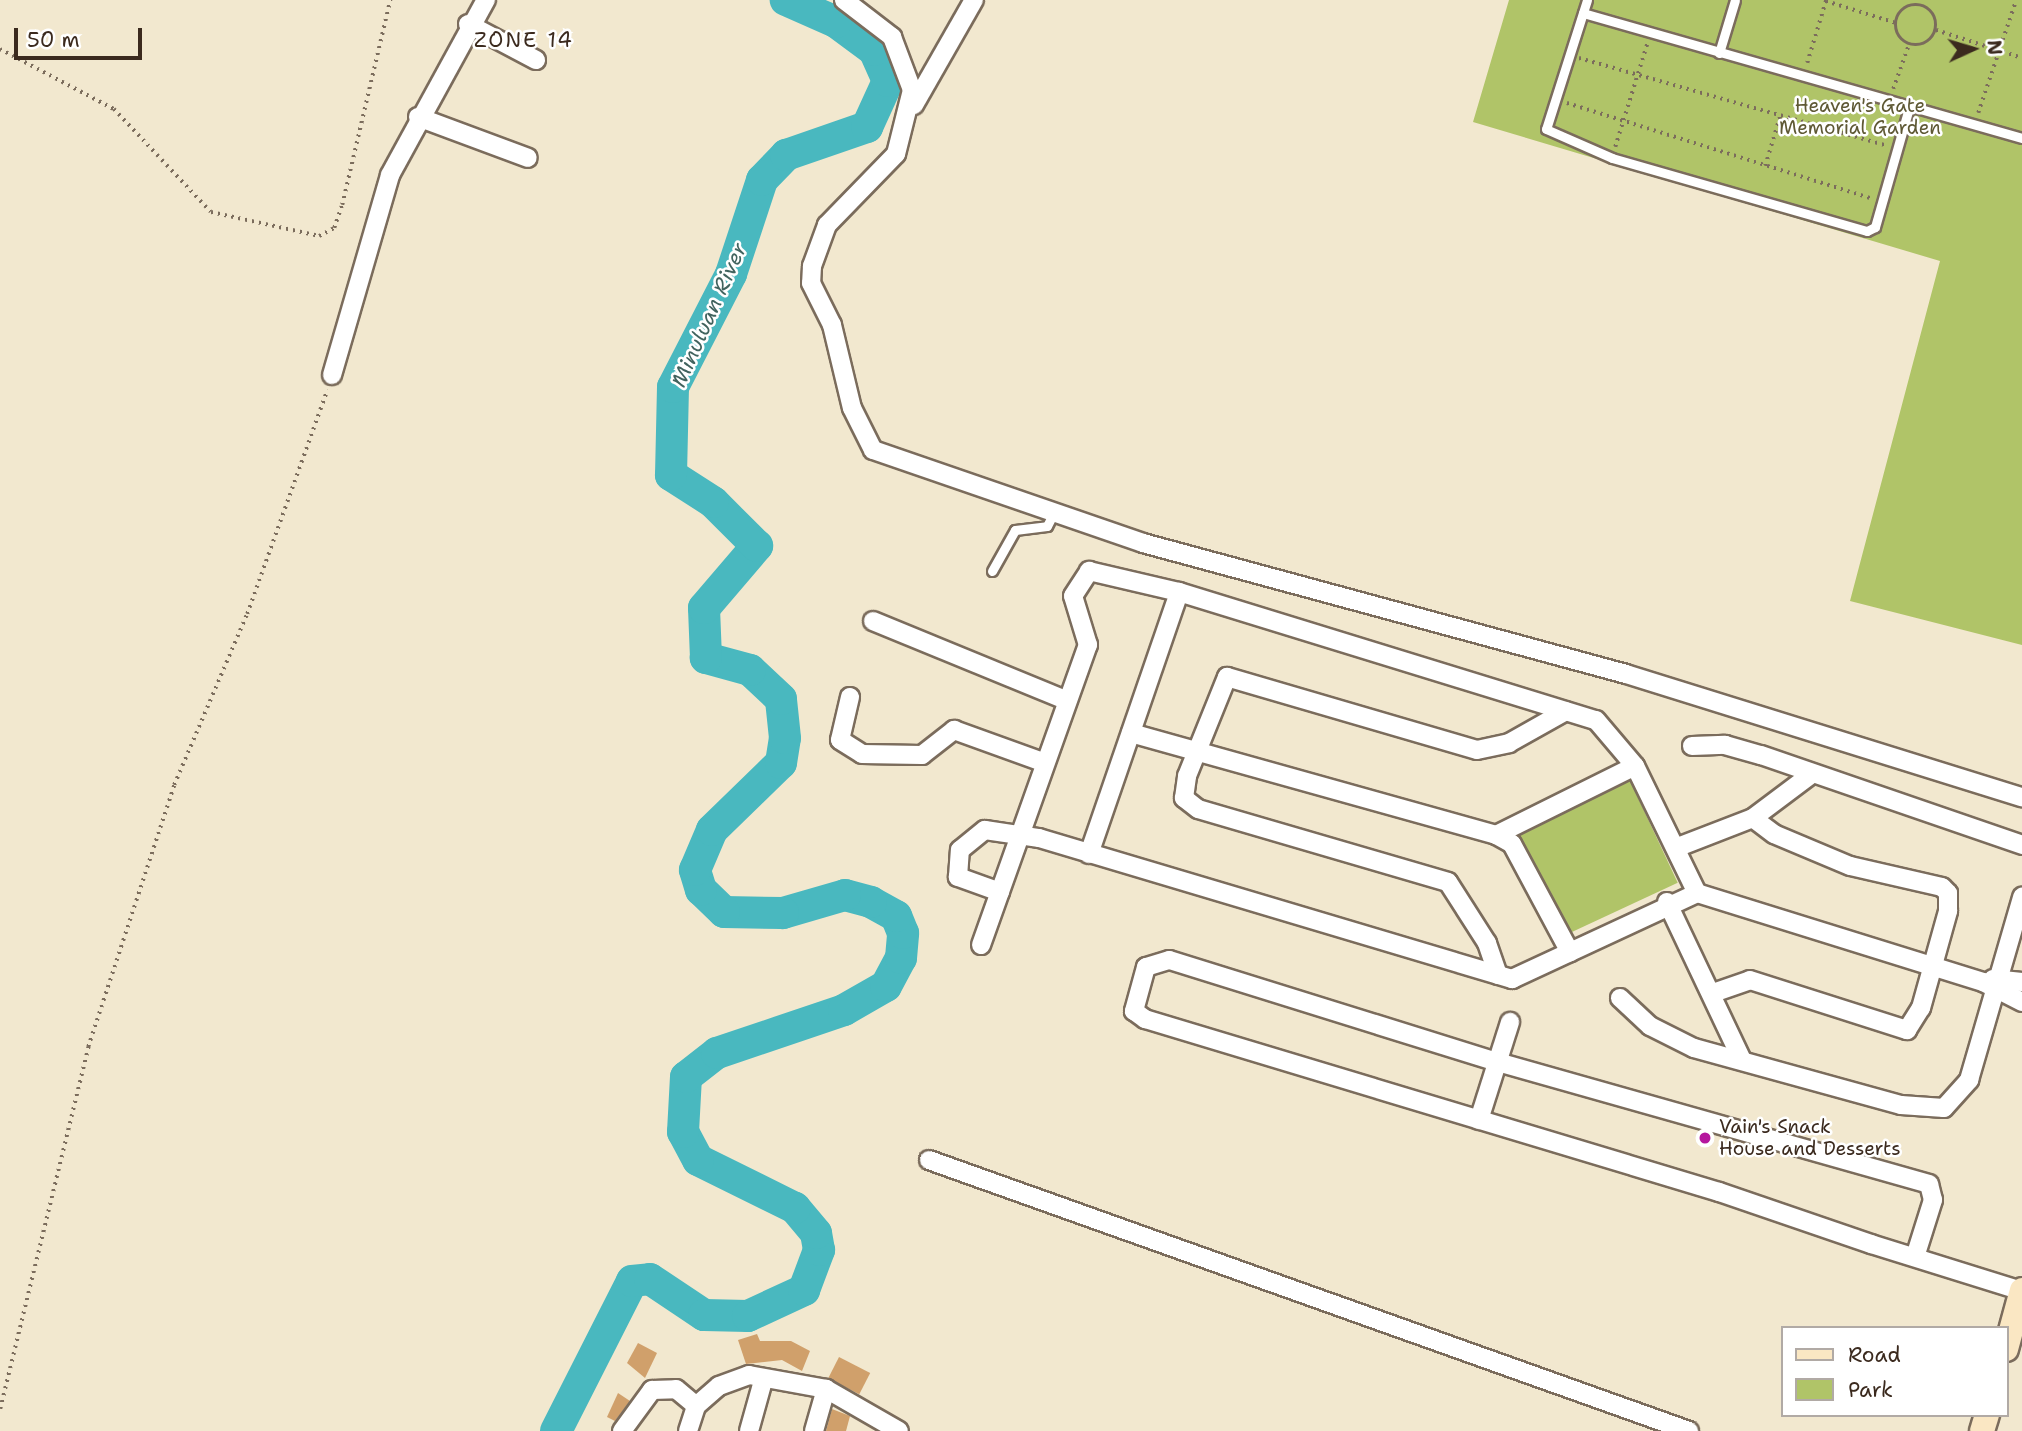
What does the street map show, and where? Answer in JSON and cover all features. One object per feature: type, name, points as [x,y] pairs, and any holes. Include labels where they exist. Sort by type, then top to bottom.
[{"type":"main road","points":[[2013,1338],[2022,1290]]},
{"type":"street","points":[[332,375],[369,233],[418,117],[468,24],[486,0]]},
{"type":"street","points":[[844,0],[892,37],[911,75],[912,108]]},
{"type":"street","points":[[974,0],[912,108],[884,174],[817,241],[811,283],[832,325],[862,438],[890,459],[1053,514],[1263,578],[1626,674],[2022,797]]},
{"type":"street","points":[[468,24],[536,60]]},
{"type":"street","points":[[418,117],[528,158]]},
{"type":"street","points":[[981,945],[1043,762],[1088,645],[1073,596],[1082,574],[1097,571],[1179,592],[1607,726],[1635,766],[1678,847],[1697,893]]},
{"type":"street","points":[[1089,854],[1179,592]]},
{"type":"street","points":[[873,621],[1066,699]]},
{"type":"street","points":[[1498,975],[1487,943],[1448,882],[1187,803],[1186,776],[1219,685],[1234,676],[1477,750],[1509,743],[1566,711]]},
{"type":"street","points":[[850,697],[840,740],[862,754],[922,755],[954,730],[1043,762]]},
{"type":"street","points":[[1131,733],[1197,747],[1496,835],[1512,844],[1570,952]]},
{"type":"street","points":[[1692,746],[1725,745],[1809,776],[1977,825],[2022,845]]},
{"type":"street","points":[[1496,835],[1635,766]]},
{"type":"street","points":[[1678,847],[1753,818],[1809,776]]},
{"type":"street","points":[[1713,993],[1750,980],[1907,1030],[1933,970],[1950,900],[1942,887],[1850,866],[1774,834],[1753,818]]},
{"type":"street","points":[[1000,892],[961,880],[957,860],[966,843],[985,830],[1018,834],[1498,975],[1521,978],[1667,902],[1697,893],[1933,970],[1983,982],[1998,994],[2022,1002]]},
{"type":"street","points":[[1619,999],[1650,1027],[1683,1043],[1901,1105],[1944,1108],[1969,1080],[1998,994],[2022,897]]},
{"type":"street","points":[[1667,902],[1713,993],[1741,1058]]},
{"type":"street","points":[[1915,1257],[1934,1200],[1929,1184],[1497,1062],[1169,960],[1146,967],[1138,1016],[1479,1120],[1915,1257],[2022,1290]]},
{"type":"street","points":[[1983,982],[2003,976],[2022,982]]},
{"type":"street","points":[[1479,1120],[1510,1022]]},
{"type":"street","points":[[929,1160],[1689,1431]]},
{"type":"street","points":[[688,1431],[696,1406],[729,1380],[749,1375],[763,1381],[826,1389],[881,1426],[899,1431]]},
{"type":"street","points":[[749,1431],[763,1381]]},
{"type":"street","points":[[622,1431],[652,1390],[676,1389],[696,1406]]},
{"type":"street","points":[[814,1431],[826,1389]]},
{"type":"lane","points":[[1587,0],[1565,55],[1545,122],[1551,135],[1612,158],[1856,232],[1875,227],[1909,108]]},
{"type":"lane","points":[[1719,53],[1735,0]]},
{"type":"lane","points":[[1583,13],[1802,79],[2022,138]]},
{"type":"lane","points":[[992,571],[1015,530],[1046,526],[1053,514]]},
{"type":"path","points":[[0,49],[114,109],[211,212],[319,236],[334,228],[342,205],[390,0]]},
{"type":"path","points":[[1802,79],[1826,0],[1896,23],[1909,44]]},
{"type":"path","points":[[1974,125],[2016,0]]},
{"type":"path","points":[[1896,23],[1902,10],[1921,3],[1935,18],[1936,30],[1922,45],[1909,44]]},
{"type":"path","points":[[1936,30],[2022,58]]},
{"type":"path","points":[[1612,158],[1651,33]]},
{"type":"path","points":[[1889,102],[1909,44]]},
{"type":"path","points":[[1565,55],[1896,149]]},
{"type":"path","points":[[1551,98],[1883,201]]},
{"type":"path","points":[[1765,166],[1780,116]]},
{"type":"path","points":[[0,1409],[88,1047],[165,811],[247,614],[332,375]]},
{"type":"green space","name":"Heaven's Gate Memorial Garden","points":[[1509,0],[2022,0],[2022,645],[1850,601],[1940,261],[1473,122]]},
{"type":"green space","points":[[1627,774],[1678,883],[1564,936],[1514,827]]},
{"type":"building","points":[[757,1334],[760,1341],[791,1341],[810,1351],[802,1371],[782,1360],[746,1364],[738,1340]]},
{"type":"building","points":[[638,1343],[657,1353],[645,1378],[627,1363]]},
{"type":"building","points":[[839,1357],[870,1373],[859,1394],[828,1378]]},
{"type":"building","points":[[618,1393],[630,1401],[615,1421],[607,1417]]},
{"type":"building","points":[[832,1409],[850,1416],[846,1431],[826,1431]]},
{"type":"waterway","name":"Minuluan River","points":[[556,1431],[632,1281],[650,1279],[704,1315],[748,1316],[804,1290],[819,1250],[816,1233],[795,1208],[698,1160],[683,1132],[686,1077],[717,1053],[844,1010],[886,986],[901,958],[903,933],[896,916],[871,902],[845,895],[783,913],[724,912],[701,890],[695,870],[712,830],[781,763],[785,738],[781,699],[750,670],[706,658],[704,608],[757,546],[713,502],[671,475],[673,387],[731,274],[762,180],[786,155],[867,127],[888,81],[874,50],[836,22],[786,0]]},
{"type":"place","name":"Vain's Snack House and Desserts","points":[[1705,1138]]},
{"type":"district","name":"ZONE 14","points":[[524,40]]}]
